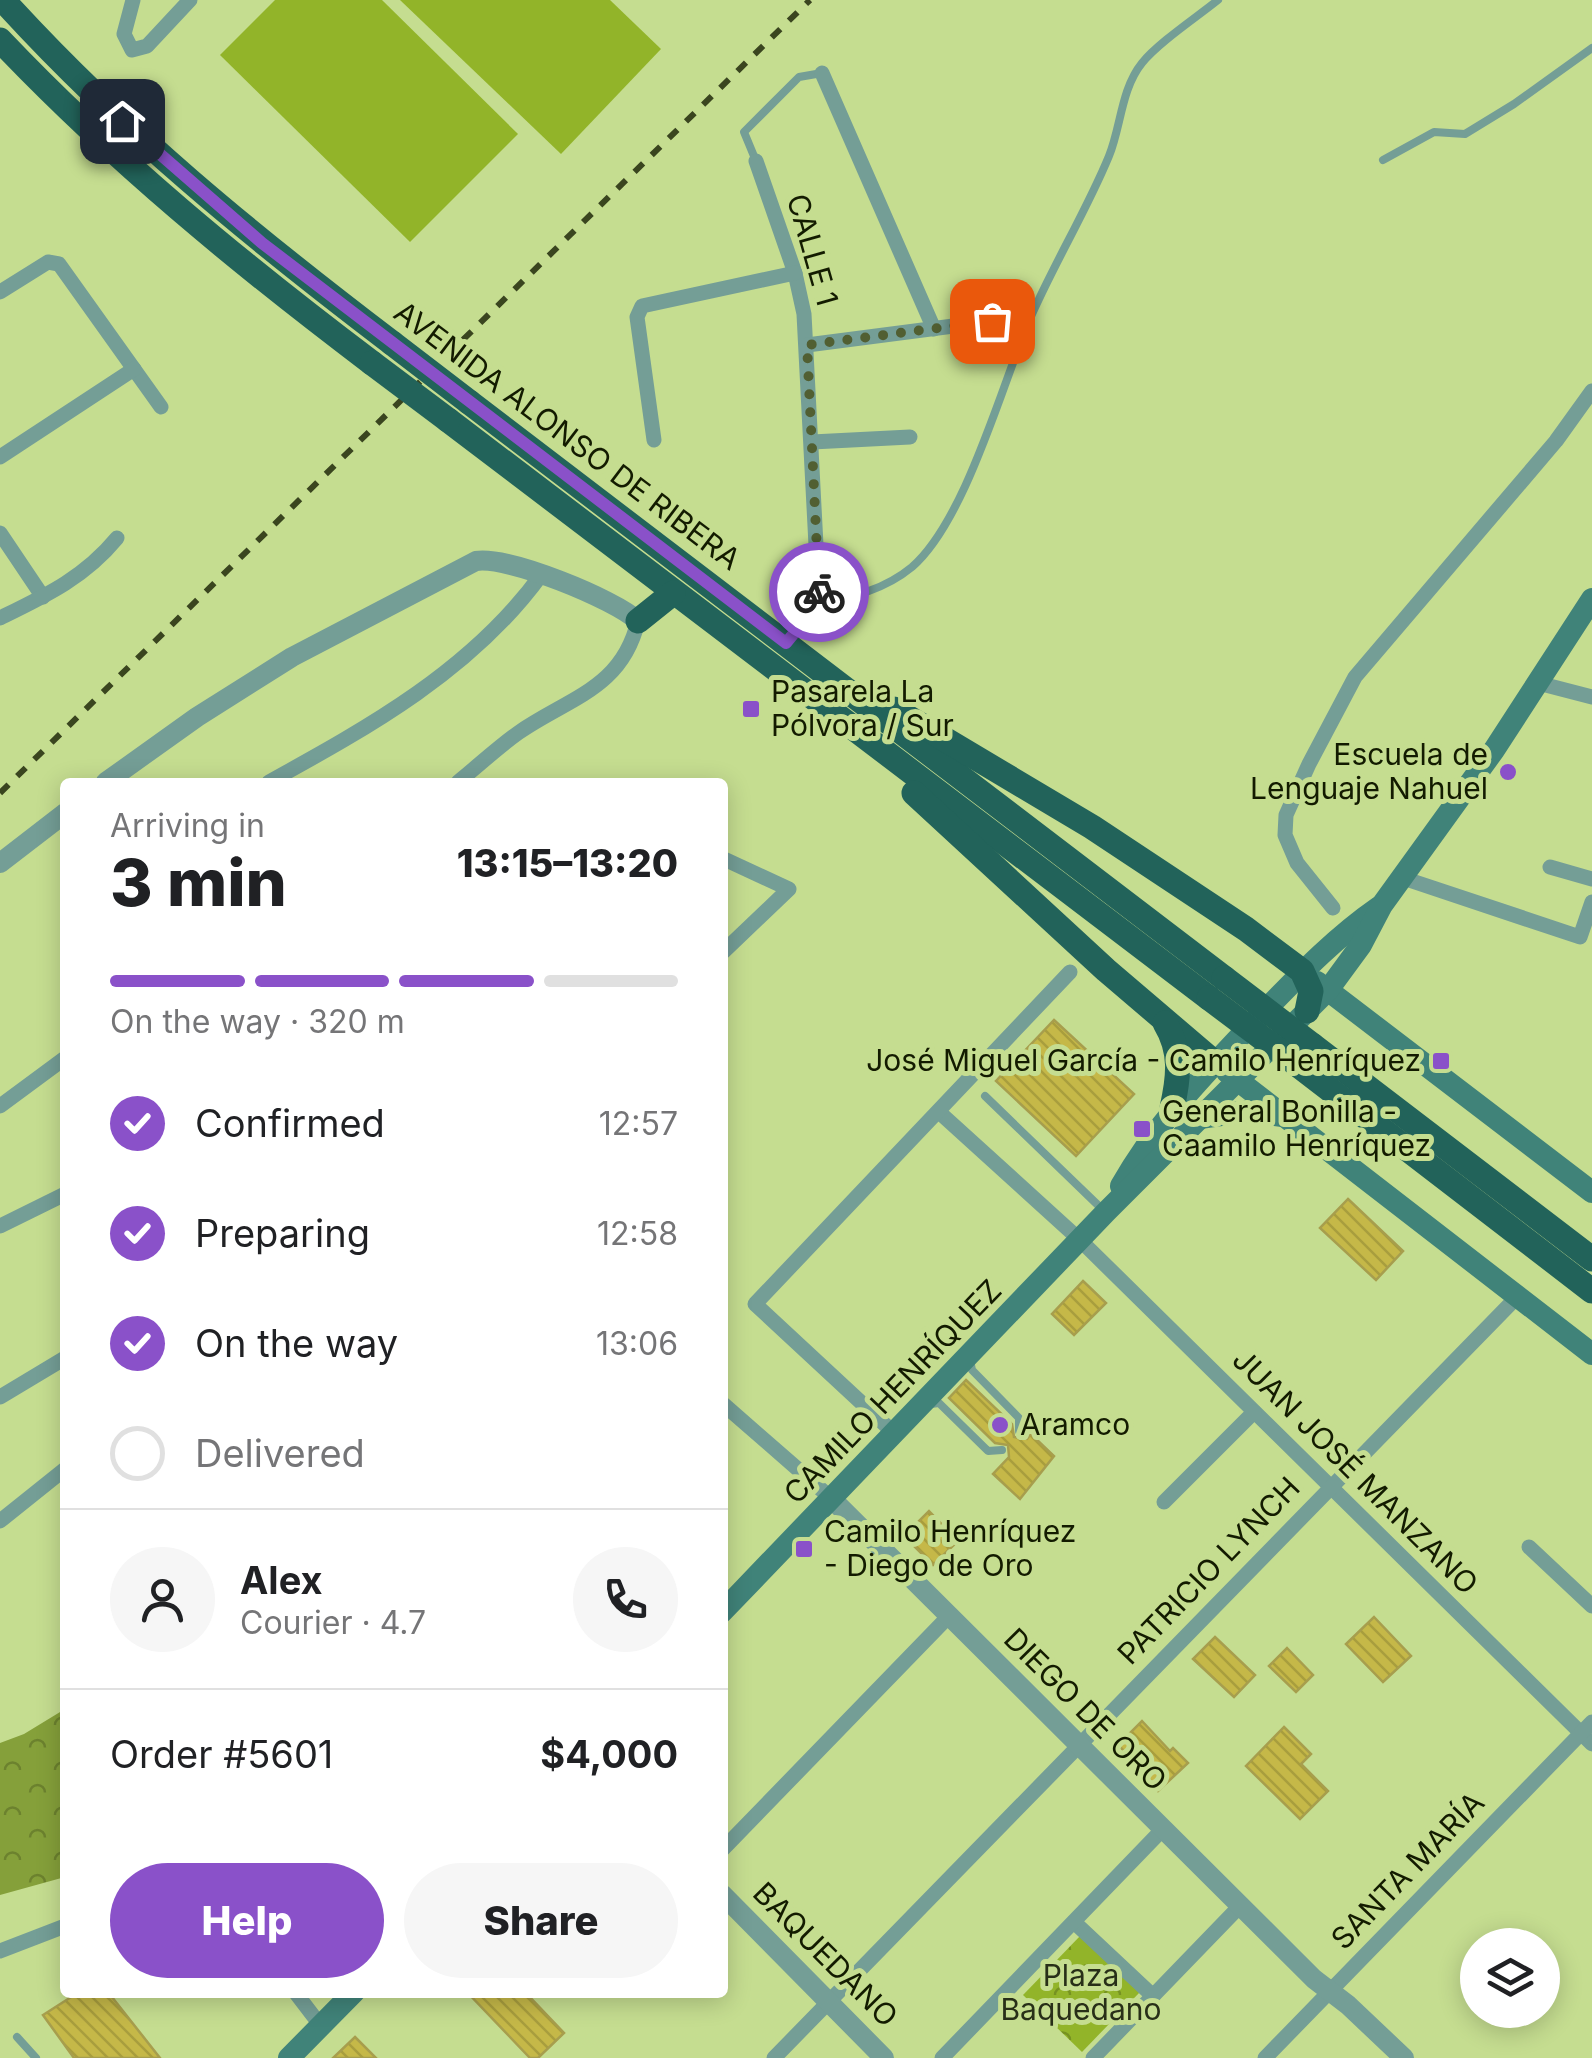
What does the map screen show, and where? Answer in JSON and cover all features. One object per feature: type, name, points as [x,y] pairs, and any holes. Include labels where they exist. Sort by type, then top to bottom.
[{"type":"highway","name":"AVENIDA ALONSO DE RIBERA","points":[[4,0],[72,72],[174,169],[262,243],[794,650],[1217,988],[1592,1259]]},
{"type":"highway","name":"AVENIDA ALONSO DE RIBERA","points":[[0,40],[176,208],[245,266],[803,692],[1217,988]]},
{"type":"highway","points":[[638,621],[674,593]]},
{"type":"highway","points":[[794,650],[1107,836],[1230,918],[1302,972],[1311,991],[1307,1011]]},
{"type":"highway","points":[[803,692],[1215,1063]]},
{"type":"highway","points":[[1162,1018],[1178,1058],[1178,1084],[1172,1108]]},
{"type":"highway","name":"AVENIDA ALONSO DE RIBERA","points":[[1305,1055],[1592,1291]]},
{"type":"main road","name":"CAMILO HENRÍQUEZ","points":[[728,1606],[1106,1212],[1328,990],[1361,945],[1382,905],[1479,772],[1592,599]]},
{"type":"main road","name":"CAMILO HENRÍQUEZ","points":[[1106,1212],[1140,1152],[1172,1108],[1331,942],[1382,905]]},
{"type":"main road","points":[[1302,972],[1592,1192]]},
{"type":"main road","points":[[1236,1042],[1233,1059],[1238,1080]]},
{"type":"main road","points":[[1215,1063],[1592,1354]]},
{"type":"main road","points":[[1200,1118],[1249,1111],[1283,1117]]},
{"type":"main road","points":[[289,2058],[348,1998]]},
{"type":"street","points":[[133,0],[124,34],[132,50],[146,46],[190,0]]},
{"type":"street","points":[[822,73],[934,328]]},
{"type":"street","name":"CALLE 1","points":[[756,161],[795,273],[807,345],[819,603]]},
{"type":"street","points":[[1,289],[48,262],[59,264],[161,406]]},
{"type":"street","points":[[654,440],[637,317],[640,309],[651,302],[795,273]]},
{"type":"street","points":[[807,345],[992,321]]},
{"type":"street","points":[[0,457],[134,369]]},
{"type":"street","points":[[1333,908],[1297,863],[1285,835],[1286,815],[1309,764],[1355,677],[1556,441],[1592,391]]},
{"type":"street","points":[[812,442],[910,437]]},
{"type":"street","points":[[0,533],[43,598]]},
{"type":"street","points":[[0,618],[79,576],[117,538]]},
{"type":"street","points":[[112,778],[196,717],[292,657],[467,564],[485,560],[541,575],[618,605],[638,621],[630,648],[608,678],[514,736],[463,778]]},
{"type":"street","points":[[275,778],[382,718],[434,683],[503,621],[541,575]]},
{"type":"street","points":[[794,650],[819,603]]},
{"type":"street","points":[[1538,683],[1592,698]]},
{"type":"street","points":[[0,862],[60,817]]},
{"type":"street","points":[[728,861],[789,889],[728,947]]},
{"type":"street","points":[[1550,866],[1592,879]]},
{"type":"street","points":[[1403,878],[1586,942],[1592,902]]},
{"type":"street","points":[[894,1433],[756,1304],[1070,972]]},
{"type":"street","points":[[0,1106],[60,1062]]},
{"type":"street","name":"JUAN JOSÉ MANZANO","points":[[939,1112],[1080,1240],[1588,1733]]},
{"type":"street","points":[[0,1226],[60,1196]]},
{"type":"street","name":"PATRICIO LYNCH","points":[[774,2058],[1517,1296]]},
{"type":"street","points":[[0,1397],[60,1365]]},
{"type":"street","name":"DIEGO DE ORO","points":[[728,1409],[832,1499],[1162,1830],[1404,2058]]},
{"type":"street","points":[[1164,1502],[1254,1412]]},
{"type":"street","points":[[0,1521],[60,1474]]},
{"type":"street","points":[[1530,1547],[1592,1606]]},
{"type":"street","points":[[728,1844],[950,1616]]},
{"type":"street","name":"SANTA MARÍA","points":[[1265,2058],[1588,1733]]},
{"type":"street","points":[[942,2058],[1162,1830]]},
{"type":"street","name":"BAQUEDANO","points":[[728,1900],[884,2058]]},
{"type":"street","points":[[1093,2058],[1240,1906]]},
{"type":"street","points":[[1074,1922],[1153,1996]]},
{"type":"street","points":[[0,1951],[60,1928]]},
{"type":"street","points":[[300,1998],[321,2026]]},
{"type":"lane","points":[[819,603],[864,595],[889,583],[914,565],[941,533],[969,476],[1030,319],[1110,154],[1133,78],[1142,62],[1218,0]]},
{"type":"lane","points":[[1383,160],[1434,132],[1465,134],[1592,48]]},
{"type":"lane","points":[[756,161],[744,132],[799,77],[822,73]]},
{"type":"lane","points":[[985,1096],[1106,1212]]},
{"type":"lane","points":[[970,1354],[972,1370],[1003,1409],[1019,1418],[1019,1431]]},
{"type":"lane","points":[[972,1385],[979,1378]]},
{"type":"lane","points":[[983,1397],[990,1389]]},
{"type":"lane","points":[[922,1404],[950,1407],[979,1434],[988,1450],[1002,1450]]},
{"type":"lane","points":[[18,2038],[36,2058]]},
{"type":"green space","points":[[275,0],[382,0],[518,134],[410,242],[220,55]]},
{"type":"green space","points":[[400,0],[610,0],[661,49],[561,154]]},
{"type":"green space","points":[[60,1712],[60,1878],[0,1895],[0,1743],[24,1734]]},
{"type":"green space","name":"Plaza Baquedano","points":[[1081,1935],[1140,1992],[1082,2052],[1023,1995]]},
{"type":"building","points":[[1054,1020],[1134,1094],[1076,1156],[996,1081]]},
{"type":"building","points":[[1348,1199],[1403,1251],[1376,1280],[1320,1228]]},
{"type":"building","points":[[1083,1281],[1106,1303],[1074,1335],[1052,1314]]},
{"type":"building","points":[[966,1380],[1012,1424],[1014,1437],[1027,1439],[1031,1434],[1054,1456],[1020,1499],[993,1474],[1009,1457],[1008,1445],[995,1443],[949,1398]]},
{"type":"building","points":[[929,1511],[958,1541],[933,1565],[904,1536]]},
{"type":"building","points":[[1374,1617],[1411,1656],[1383,1682],[1346,1644]]},
{"type":"building","points":[[1215,1637],[1255,1675],[1234,1697],[1193,1659]]},
{"type":"building","points":[[1287,1648],[1313,1675],[1296,1692],[1269,1666]]},
{"type":"building","points":[[1142,1721],[1170,1751],[1173,1748],[1188,1763],[1158,1791],[1118,1745]]},
{"type":"building","points":[[1284,1727],[1311,1754],[1301,1764],[1328,1791],[1300,1819],[1246,1766]]},
{"type":"building","points":[[70,1998],[113,1998],[160,2058],[74,2058],[43,2015]]},
{"type":"building","points":[[473,1998],[531,1998],[564,2033],[538,2058],[530,2058]]},
{"type":"building","points":[[355,2037],[376,2058],[333,2058]]},
{"type":"railway","points":[[0,793],[810,0]]},
{"type":"way so far","points":[[819,592],[807,345],[992,321]]},
{"type":"place","name":"Pasarela La Pólvora / Sur","points":[[751,709]]},
{"type":"place","name":"Escuela de Lenguaje Nahuel","points":[[1508,772]]},
{"type":"place","name":"José Miguel García - Camilo Henríquez","points":[[1441,1061]]},
{"type":"place","name":"General Bonilla - Caamilo Henríquez","points":[[1142,1129]]},
{"type":"place","name":"Aramco","points":[[1000,1425]]},
{"type":"place","name":"Camilo Henríquez - Diego de Oro","points":[[804,1549]]},
{"type":"route","points":[[122,121],[262,243],[786,643],[819,603],[819,592]]}]
